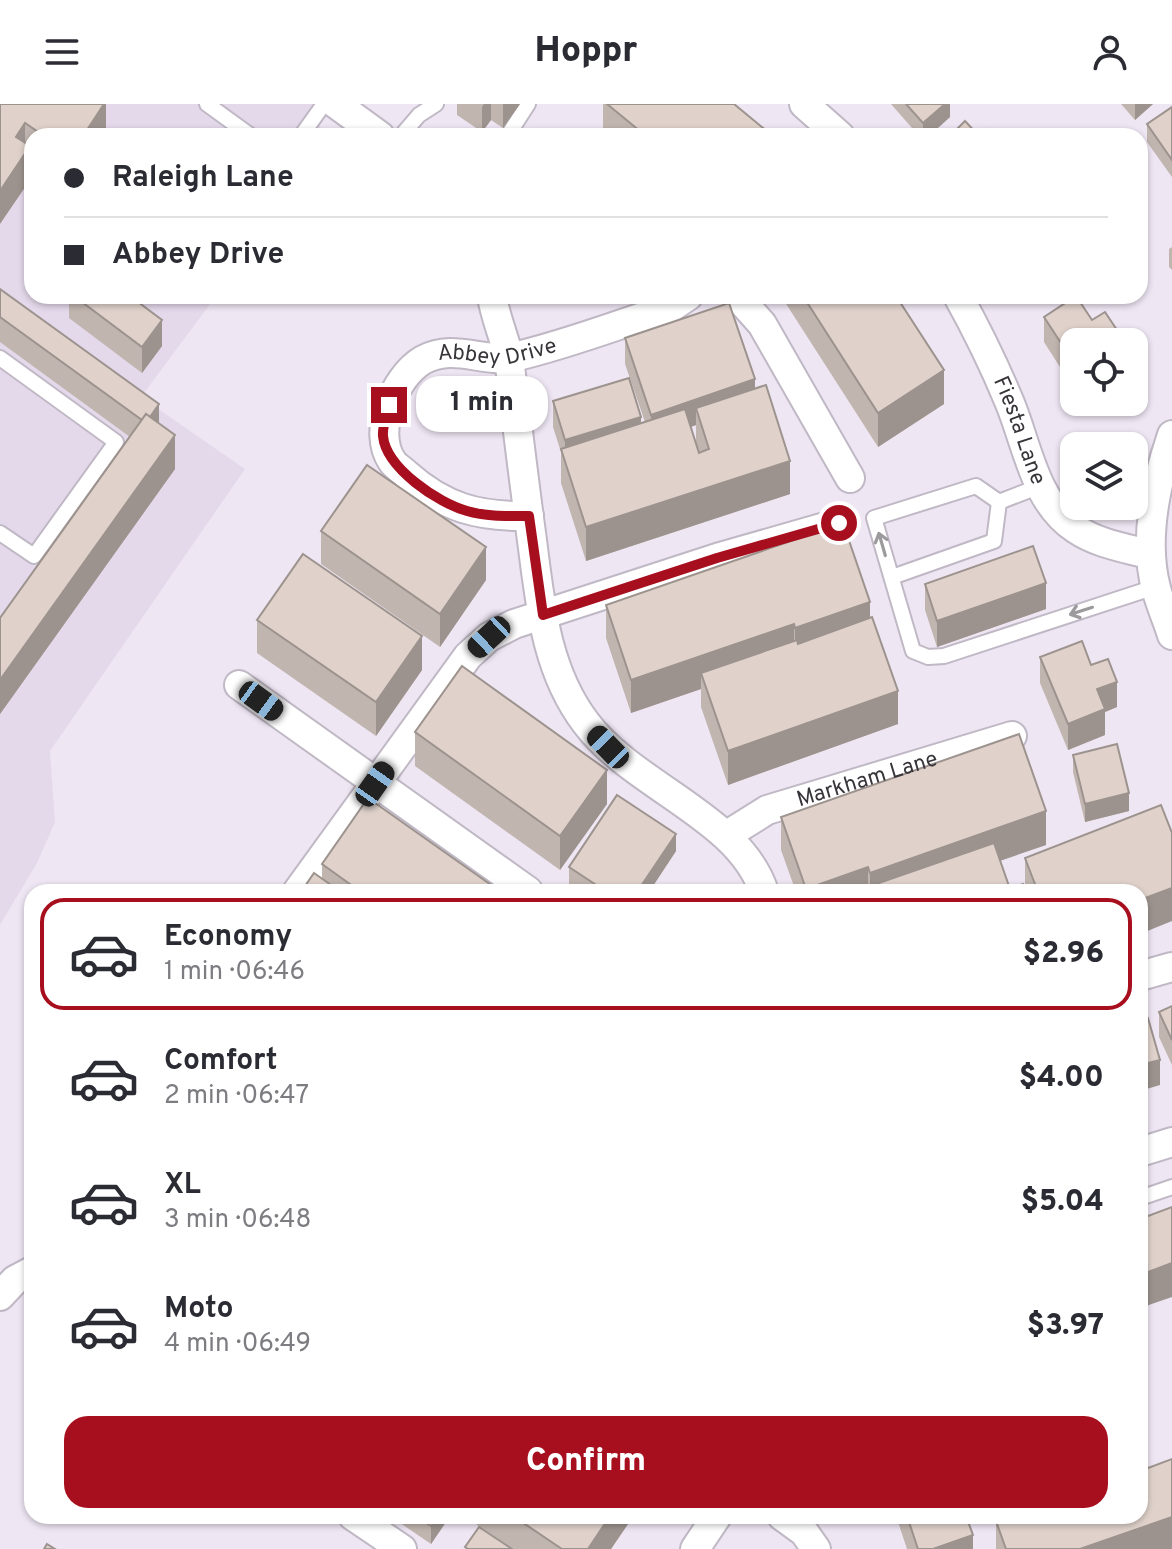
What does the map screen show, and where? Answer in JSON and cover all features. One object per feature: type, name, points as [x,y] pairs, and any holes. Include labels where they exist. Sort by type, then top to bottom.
[{"type":"street","points":[[336,104],[369,128]]},
{"type":"street","points":[[804,104],[831,128]]},
{"type":"street","points":[[493,304],[506,344]]},
{"type":"street","points":[[506,304],[506,344],[529,516],[543,615],[557,672],[570,700],[587,725],[608,747],[654,785],[727,835],[747,857],[760,884]]},
{"type":"street","name":"Abbey Drive","points":[[529,516],[495,516],[465,511],[414,481],[392,461],[383,435],[389,405],[402,381],[422,361],[449,351],[506,344],[670,308],[676,304]]},
{"type":"street","points":[[744,304],[762,324],[850,478]]},
{"type":"street","name":"Fiesta Lane","points":[[962,304],[991,357],[1040,486],[1055,511],[1076,529],[1103,542],[1151,555]]},
{"type":"street","points":[[1172,435],[1158,483],[1151,555],[1155,587],[1172,635]]},
{"type":"street","points":[[303,884],[468,656],[489,637],[514,624],[717,558],[839,523]]},
{"type":"street","points":[[239,685],[518,884]]},
{"type":"street","name":"Markham Lane","points":[[727,835],[767,810],[1012,736]]},
{"type":"street","points":[[1148,974],[1172,967]]},
{"type":"street","points":[[1148,1150],[1172,1142]]},
{"type":"street","points":[[0,1296],[24,1275]]},
{"type":"street","points":[[365,1524],[402,1549]]},
{"type":"street","points":[[695,1549],[712,1524]]},
{"type":"street","points":[[793,1524],[804,1532],[816,1549]]},
{"type":"lane","points":[[207,104],[240,128]]},
{"type":"lane","points":[[307,128],[324,104]]},
{"type":"lane","points":[[408,128],[419,115],[436,104]]},
{"type":"lane","points":[[513,128],[528,104]]},
{"type":"lane","points":[[0,358],[116,442],[34,556],[0,533]]},
{"type":"lane","points":[[999,502],[976,486],[874,518],[913,651],[928,657],[944,656],[1155,587]]},
{"type":"lane","points":[[999,502],[1040,486]]},
{"type":"lane","points":[[892,577],[994,541],[999,502]]},
{"type":"lane","points":[[1148,1195],[1172,1187]]},
{"type":"shaded area","points":[[0,104],[313,104],[320,128],[24,128],[24,304],[210,304],[141,397],[245,469],[50,751],[55,822],[37,863],[0,925]]},
{"type":"building","points":[[0,104],[104,104],[88,128],[32,128],[25,123],[16,137],[24,142],[24,155],[0,191]]},
{"type":"building","points":[[607,104],[734,104],[763,128],[636,128]]},
{"type":"building","points":[[906,104],[945,104],[923,123]]},
{"type":"building","points":[[1172,107],[1172,160],[1147,124]]},
{"type":"building","points":[[965,121],[972,128],[958,128]]},
{"type":"building","points":[[0,289],[159,404],[150,417],[146,414],[142,420],[0,317]]},
{"type":"building","points":[[85,304],[141,304],[162,320],[142,347]]},
{"type":"building","points":[[729,304],[755,379],[651,415],[625,338]]},
{"type":"building","points":[[808,304],[901,304],[944,370],[878,413]]},
{"type":"building","points":[[1064,304],[1081,304],[1092,320],[1105,312],[1116,328],[1060,328],[1060,342],[1044,317]]},
{"type":"building","points":[[629,378],[641,417],[565,440],[553,401]]},
{"type":"building","points":[[766,385],[790,461],[586,527],[561,449],[685,409],[699,453],[709,449],[696,408]]},
{"type":"building","points":[[146,414],[175,435],[0,680],[0,618]]},
{"type":"building","points":[[367,465],[486,547],[440,614],[321,531]]},
{"type":"building","points":[[843,523],[870,602],[795,628],[794,624],[631,680],[606,605]]},
{"type":"building","points":[[1033,546],[1046,583],[937,621],[925,584]]},
{"type":"building","points":[[303,554],[422,636],[376,702],[257,620]]},
{"type":"building","points":[[872,617],[898,691],[728,751],[701,673],[797,640],[798,644]]},
{"type":"building","points":[[1082,641],[1091,665],[1108,659],[1117,682],[1097,689],[1105,709],[1068,724],[1040,657]]},
{"type":"building","points":[[462,666],[607,770],[560,836],[415,732]]},
{"type":"building","points":[[1019,734],[1046,811],[870,873],[868,867],[820,884],[804,884],[781,817]]},
{"type":"building","points":[[1117,744],[1129,793],[1085,804],[1073,755]]},
{"type":"building","points":[[617,795],[676,834],[642,884],[595,884],[569,867]]},
{"type":"building","points":[[368,798],[490,884],[350,884],[322,864]]},
{"type":"building","points":[[1161,805],[1172,833],[1172,888],[1148,897],[1148,884],[1035,884],[1025,858]]},
{"type":"building","points":[[994,843],[1008,884],[876,884]]},
{"type":"building","points":[[314,873],[330,884],[306,884]]},
{"type":"building","points":[[1172,1006],[1172,1040],[1159,1012]]},
{"type":"building","points":[[1148,1018],[1160,1060],[1148,1063]]},
{"type":"building","points":[[1172,1207],[1172,1263],[1148,1272],[1148,1216]]},
{"type":"building","points":[[1172,1459],[1172,1517],[1080,1549],[1006,1549],[997,1524],[1148,1524],[1148,1468]]},
{"type":"building","points":[[525,1524],[605,1524],[588,1549],[562,1549]]},
{"type":"building","points":[[910,1524],[969,1524],[973,1535],[933,1549],[918,1549]]},
{"type":"building","points":[[479,1527],[512,1549],[465,1547]]},
{"type":"route","points":[[389,405],[383,435],[392,461],[414,481],[465,511],[495,516],[529,516],[543,615],[717,558],[839,523]]}]
